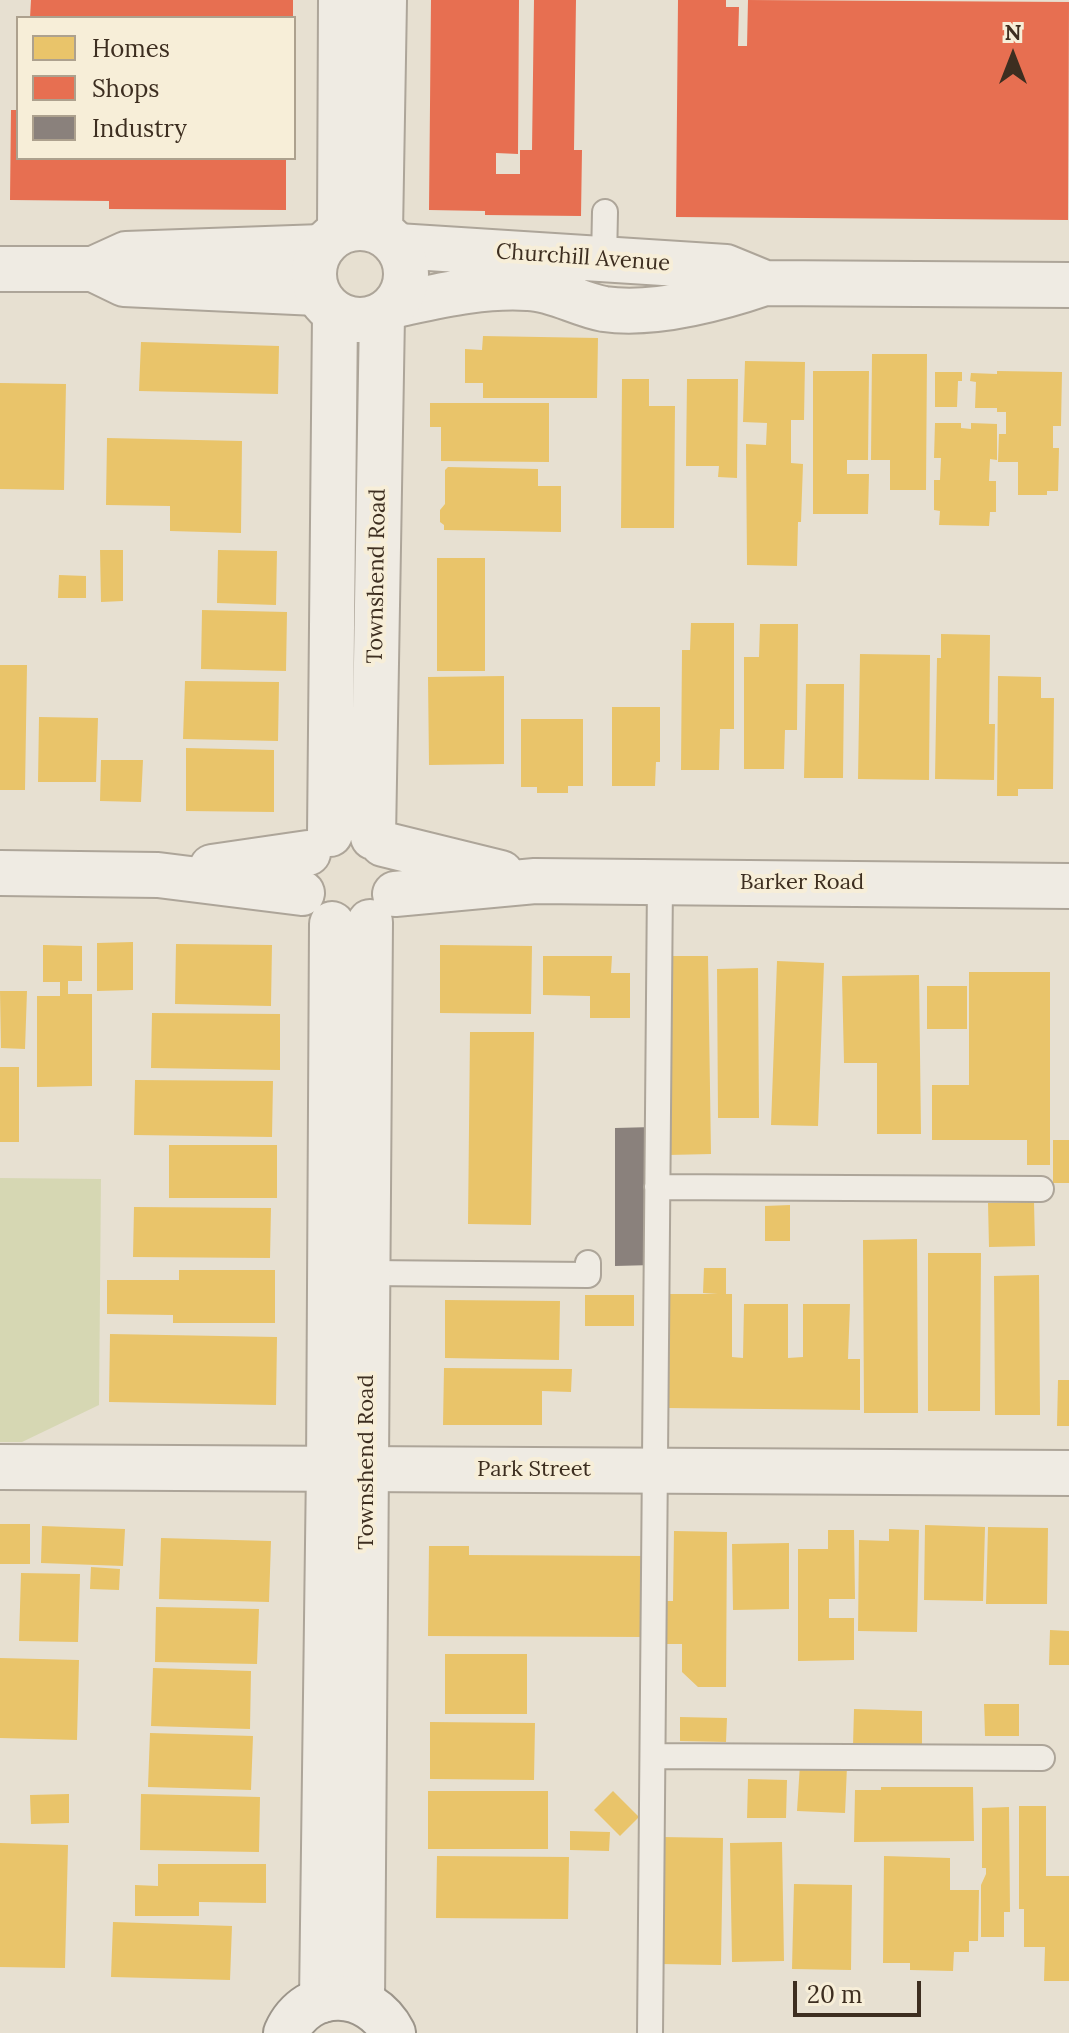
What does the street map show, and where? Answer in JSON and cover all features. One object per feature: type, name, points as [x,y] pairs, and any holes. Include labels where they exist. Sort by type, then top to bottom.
[{"type":"street","points":[[341,0],[360,239]]},
{"type":"street","points":[[360,239],[384,0]]},
{"type":"street","points":[[360,239],[404,260],[406,276],[403,291],[388,310],[358,320],[326,304],[313,278],[314,262],[360,239]]},
{"type":"street","name":"Churchill Avenue","points":[[0,269],[93,269],[126,254],[360,239],[726,267],[765,283]]},
{"type":"street","name":"Churchill Avenue","points":[[93,269],[124,284],[326,304]]},
{"type":"street","name":"Churchill Avenue","points":[[388,310],[439,295],[508,287],[532,288],[558,293],[582,304],[637,311],[732,294],[765,283],[1069,285]]},
{"type":"street","name":"Townshend Road","points":[[314,860],[326,304]]},
{"type":"street","name":"Townshend Road","points":[[378,841],[388,310]]},
{"type":"street","points":[[0,873],[158,875],[314,860],[346,830],[378,841],[391,855],[396,867],[366,913],[319,917],[309,906],[314,860]]},
{"type":"street","name":"Barker Road","points":[[378,841],[535,881]]},
{"type":"street","name":"Barker Road","points":[[366,913],[535,881],[1069,886]]},
{"type":"street","name":"Townshend Road","points":[[348,1469],[368,1273],[366,913]]},
{"type":"street","name":"Townshend Road","points":[[342,2001],[348,1469],[366,913]]},
{"type":"street","name":"Park Street","points":[[0,1467],[1069,1473]]},
{"type":"street","points":[[279,2031],[308,2007],[342,2001],[377,2011],[388,2022],[393,2033]]},
{"type":"lane","points":[[604,260],[605,212]]},
{"type":"lane","points":[[650,2033],[660,882]]},
{"type":"lane","points":[[657,1187],[1041,1189]]},
{"type":"lane","points":[[368,1273],[588,1275],[588,1263]]},
{"type":"lane","points":[[653,1756],[1042,1758]]},
{"type":"green space","points":[[0,1178],[101,1179],[99,1405],[22,1442],[0,1442]]},
{"type":"building: Homes","points":[[483,336],[598,338],[597,398],[483,398],[483,383],[465,383],[465,349],[482,350]]},
{"type":"building: Homes","points":[[141,342],[279,346],[278,394],[139,391]]},
{"type":"building: Homes","points":[[872,354],[927,354],[926,490],[890,490],[890,460],[871,460]]},
{"type":"building: Homes","points":[[745,361],[805,362],[804,420],[791,420],[791,463],[803,464],[797,566],[747,565],[746,444],[766,445],[767,423],[743,422]]},
{"type":"building: Homes","points":[[813,371],[869,371],[868,460],[847,460],[847,474],[869,474],[868,514],[813,514]]},
{"type":"building: Homes","points":[[997,371],[1062,372],[1061,426],[1053,426],[1053,448],[1059,448],[1058,491],[1047,491],[1047,495],[1018,495],[1018,462],[998,462],[999,434],[1006,434],[1006,412],[997,412],[997,408],[975,408],[976,382],[970,381],[971,373],[997,374]]},
{"type":"building: Homes","points":[[935,372],[962,372],[962,381],[958,381],[957,407],[935,407]]},
{"type":"building: Homes","points":[[622,379],[649,379],[649,406],[675,406],[674,528],[621,528]]},
{"type":"building: Homes","points":[[687,379],[738,379],[737,478],[718,477],[719,466],[686,466]]},
{"type":"building: Homes","points":[[0,383],[66,384],[64,490],[0,489]]},
{"type":"building: Homes","points":[[430,403],[549,403],[549,462],[441,461],[441,427],[430,427]]},
{"type":"building: Homes","points":[[935,423],[961,423],[961,428],[971,429],[971,423],[997,424],[997,460],[990,459],[989,481],[996,481],[996,512],[990,512],[989,526],[939,525],[940,511],[934,510],[934,480],[940,480],[941,458],[934,458]]},
{"type":"building: Homes","points":[[107,438],[242,441],[241,533],[170,531],[170,506],[106,505]]},
{"type":"building: Homes","points":[[448,467],[538,469],[538,486],[561,486],[561,532],[444,530],[440,510],[445,504],[445,470]]},
{"type":"building: Homes","points":[[100,550],[123,550],[123,601],[101,602]]},
{"type":"building: Homes","points":[[218,550],[277,551],[276,605],[217,603]]},
{"type":"building: Homes","points":[[437,558],[485,558],[485,671],[437,671]]},
{"type":"building: Homes","points":[[59,575],[86,576],[86,598],[58,598]]},
{"type":"building: Homes","points":[[202,610],[287,612],[286,671],[201,669]]},
{"type":"building: Homes","points":[[691,623],[734,623],[734,729],[720,729],[719,770],[681,770],[682,650],[690,650]]},
{"type":"building: Homes","points":[[760,624],[798,624],[797,730],[785,730],[784,769],[744,769],[744,657],[759,657]]},
{"type":"building: Homes","points":[[941,634],[990,635],[989,724],[995,724],[994,780],[935,779],[937,658],[941,658]]},
{"type":"building: Homes","points":[[860,654],[930,655],[929,780],[858,779]]},
{"type":"building: Homes","points":[[0,665],[27,665],[25,790],[0,790]]},
{"type":"building: Homes","points":[[504,676],[504,764],[429,765],[428,677]]},
{"type":"building: Homes","points":[[998,676],[1041,677],[1041,698],[1054,698],[1053,789],[1018,789],[1018,796],[997,796]]},
{"type":"building: Homes","points":[[185,681],[279,682],[278,741],[183,739]]},
{"type":"building: Homes","points":[[806,684],[844,684],[843,778],[804,778]]},
{"type":"building: Homes","points":[[612,707],[660,707],[660,762],[656,762],[655,786],[612,786]]},
{"type":"building: Homes","points":[[39,717],[98,718],[96,782],[38,782]]},
{"type":"building: Homes","points":[[521,719],[583,719],[583,786],[568,786],[568,793],[537,793],[537,787],[521,787]]},
{"type":"building: Homes","points":[[186,748],[274,750],[274,812],[186,811]]},
{"type":"building: Homes","points":[[101,760],[143,760],[141,802],[100,801]]},
{"type":"building: Homes","points":[[133,942],[133,990],[97,991],[97,943]]},
{"type":"building: Homes","points":[[176,944],[272,945],[271,1006],[175,1004]]},
{"type":"building: Homes","points":[[43,945],[82,946],[82,981],[68,981],[68,994],[92,994],[92,1086],[37,1087],[37,996],[60,996],[60,982],[43,982]]},
{"type":"building: Homes","points":[[440,945],[532,946],[531,1014],[440,1013]]},
{"type":"building: Homes","points":[[543,956],[612,956],[611,973],[630,973],[630,1018],[590,1018],[590,996],[543,995]]},
{"type":"building: Homes","points":[[666,956],[708,956],[711,1154],[668,1155]]},
{"type":"building: Homes","points":[[777,961],[824,963],[818,1126],[771,1125]]},
{"type":"building: Homes","points":[[758,968],[759,1118],[718,1118],[717,969]]},
{"type":"building: Homes","points":[[969,972],[1050,972],[1050,1165],[1027,1165],[1027,1140],[932,1140],[932,1085],[969,1085]]},
{"type":"building: Homes","points":[[919,975],[921,1134],[877,1134],[877,1063],[844,1063],[842,976]]},
{"type":"building: Homes","points":[[927,986],[967,986],[967,1029],[927,1029]]},
{"type":"building: Homes","points":[[0,991],[27,991],[25,1049],[1,1048]]},
{"type":"building: Homes","points":[[152,1013],[280,1014],[280,1070],[151,1068]]},
{"type":"building: Homes","points":[[470,1032],[534,1032],[531,1225],[468,1224]]},
{"type":"building: Homes","points":[[0,1067],[19,1067],[19,1142],[0,1142]]},
{"type":"building: Homes","points":[[135,1080],[273,1081],[272,1137],[134,1135]]},
{"type":"building: Homes","points":[[1053,1140],[1069,1140],[1069,1183],[1053,1183]]},
{"type":"building: Homes","points":[[169,1145],[277,1145],[277,1198],[169,1198]]},
{"type":"building: Homes","points":[[1034,1202],[1035,1246],[989,1247],[988,1203]]},
{"type":"building: Homes","points":[[790,1205],[790,1241],[765,1241],[765,1206]]},
{"type":"building: Homes","points":[[134,1207],[271,1208],[270,1258],[133,1257]]},
{"type":"building: Homes","points":[[917,1239],[918,1413],[864,1413],[863,1240]]},
{"type":"building: Homes","points":[[928,1253],[981,1253],[980,1411],[928,1411]]},
{"type":"building: Homes","points":[[704,1268],[726,1268],[726,1294],[732,1294],[732,1357],[743,1358],[744,1304],[788,1304],[788,1358],[803,1357],[803,1304],[850,1304],[848,1359],[860,1359],[860,1410],[668,1408],[669,1294],[718,1294],[703,1293]]},
{"type":"building: Homes","points":[[179,1270],[275,1270],[275,1323],[173,1323],[173,1315],[107,1314],[107,1280],[179,1280]]},
{"type":"building: Homes","points":[[1039,1275],[1040,1415],[995,1415],[994,1276]]},
{"type":"building: Homes","points":[[585,1295],[634,1295],[634,1326],[585,1326]]},
{"type":"building: Homes","points":[[445,1300],[560,1301],[559,1360],[445,1358]]},
{"type":"building: Homes","points":[[110,1334],[277,1337],[276,1405],[109,1402]]},
{"type":"building: Homes","points":[[444,1368],[572,1369],[571,1392],[542,1391],[542,1425],[443,1425]]},
{"type":"building: Homes","points":[[1058,1380],[1069,1380],[1069,1426],[1057,1426]]},
{"type":"building: Homes","points":[[0,1524],[30,1524],[30,1564],[0,1564]]},
{"type":"building: Homes","points":[[925,1525],[985,1527],[983,1601],[924,1600]]},
{"type":"building: Homes","points":[[42,1526],[125,1529],[123,1566],[41,1563]]},
{"type":"building: Homes","points":[[988,1527],[1048,1528],[1047,1604],[986,1604]]},
{"type":"building: Homes","points":[[889,1529],[919,1530],[917,1632],[858,1631],[859,1540],[889,1541]]},
{"type":"building: Homes","points":[[828,1530],[854,1530],[855,1599],[829,1599],[829,1618],[854,1618],[854,1660],[798,1661],[798,1549],[828,1549]]},
{"type":"building: Homes","points":[[674,1531],[727,1532],[726,1687],[698,1687],[682,1672],[682,1644],[667,1644],[667,1601],[673,1601]]},
{"type":"building: Homes","points":[[161,1538],[271,1541],[269,1602],[159,1599]]},
{"type":"building: Homes","points":[[789,1543],[789,1609],[733,1610],[732,1544]]},
{"type":"building: Homes","points":[[429,1546],[469,1546],[469,1555],[645,1556],[645,1637],[428,1636]]},
{"type":"building: Homes","points":[[91,1567],[120,1569],[119,1590],[90,1589]]},
{"type":"building: Homes","points":[[21,1573],[80,1574],[78,1642],[19,1641]]},
{"type":"building: Homes","points":[[156,1607],[259,1609],[257,1664],[155,1662]]},
{"type":"building: Homes","points":[[1050,1630],[1069,1631],[1069,1665],[1049,1665]]},
{"type":"building: Homes","points":[[445,1654],[527,1654],[527,1714],[445,1714]]},
{"type":"building: Homes","points":[[0,1658],[79,1660],[77,1740],[0,1738]]},
{"type":"building: Homes","points":[[153,1668],[251,1671],[250,1729],[151,1726]]},
{"type":"building: Homes","points":[[984,1704],[1019,1704],[1019,1736],[985,1736]]},
{"type":"building: Homes","points":[[854,1709],[922,1711],[922,1747],[853,1746]]},
{"type":"building: Homes","points":[[680,1717],[727,1718],[726,1742],[680,1741]]},
{"type":"building: Homes","points":[[430,1722],[535,1723],[534,1780],[430,1779]]},
{"type":"building: Homes","points":[[150,1733],[253,1736],[251,1790],[148,1787]]},
{"type":"building: Homes","points":[[800,1764],[847,1766],[845,1813],[797,1811]]},
{"type":"building: Homes","points":[[748,1779],[787,1780],[786,1818],[747,1818]]},
{"type":"building: Homes","points":[[881,1787],[973,1787],[974,1841],[854,1842],[855,1790],[881,1790]]},
{"type":"building: Homes","points":[[428,1791],[548,1791],[548,1849],[428,1849]]},
{"type":"building: Homes","points":[[613,1791],[639,1817],[620,1836],[594,1810]]},
{"type":"building: Homes","points":[[69,1794],[69,1823],[31,1824],[30,1795]]},
{"type":"building: Homes","points":[[141,1794],[260,1797],[259,1852],[140,1850]]},
{"type":"building: Homes","points":[[1019,1806],[1046,1806],[1046,1876],[1069,1876],[1069,1981],[1044,1981],[1045,1947],[1024,1947],[1024,1909],[1019,1909]]},
{"type":"building: Homes","points":[[1009,1807],[1010,1912],[1004,1912],[1004,1937],[981,1937],[981,1885],[986,1874],[986,1868],[982,1868],[982,1808]]},
{"type":"building: Homes","points":[[570,1831],[610,1832],[609,1851],[570,1850]]},
{"type":"building: Homes","points":[[662,1837],[723,1838],[721,1965],[660,1964]]},
{"type":"building: Homes","points":[[782,1842],[784,1961],[732,1962],[730,1843]]},
{"type":"building: Homes","points":[[0,1843],[68,1845],[65,1968],[0,1967]]},
{"type":"building: Homes","points":[[437,1856],[569,1857],[568,1919],[436,1918]]},
{"type":"building: Homes","points":[[884,1856],[950,1858],[950,1890],[979,1890],[978,1941],[969,1941],[969,1952],[954,1952],[953,1971],[910,1970],[910,1963],[883,1963]]},
{"type":"building: Homes","points":[[158,1864],[266,1864],[266,1903],[199,1902],[199,1916],[135,1916],[135,1885],[158,1886]]},
{"type":"building: Homes","points":[[794,1884],[852,1885],[851,1970],[792,1969]]},
{"type":"building: Homes","points":[[113,1922],[232,1926],[230,1980],[111,1977]]},
{"type":"building: Shops","points":[[31,0],[293,0],[293,16],[30,16]]},
{"type":"building: Shops","points":[[431,0],[519,0],[518,154],[496,153],[496,174],[520,174],[520,150],[532,150],[534,0],[576,0],[574,150],[582,150],[581,216],[485,215],[485,211],[429,210]]},
{"type":"building: Shops","points":[[678,0],[726,0],[726,7],[739,7],[738,46],[747,46],[748,0],[1069,2],[1068,220],[676,217]]},
{"type":"building: Shops","points":[[11,110],[16,110],[16,160],[286,160],[286,210],[109,209],[109,201],[10,200]]},
{"type":"building: Industry","points":[[653,1127],[653,1265],[615,1266],[615,1128]]}]
